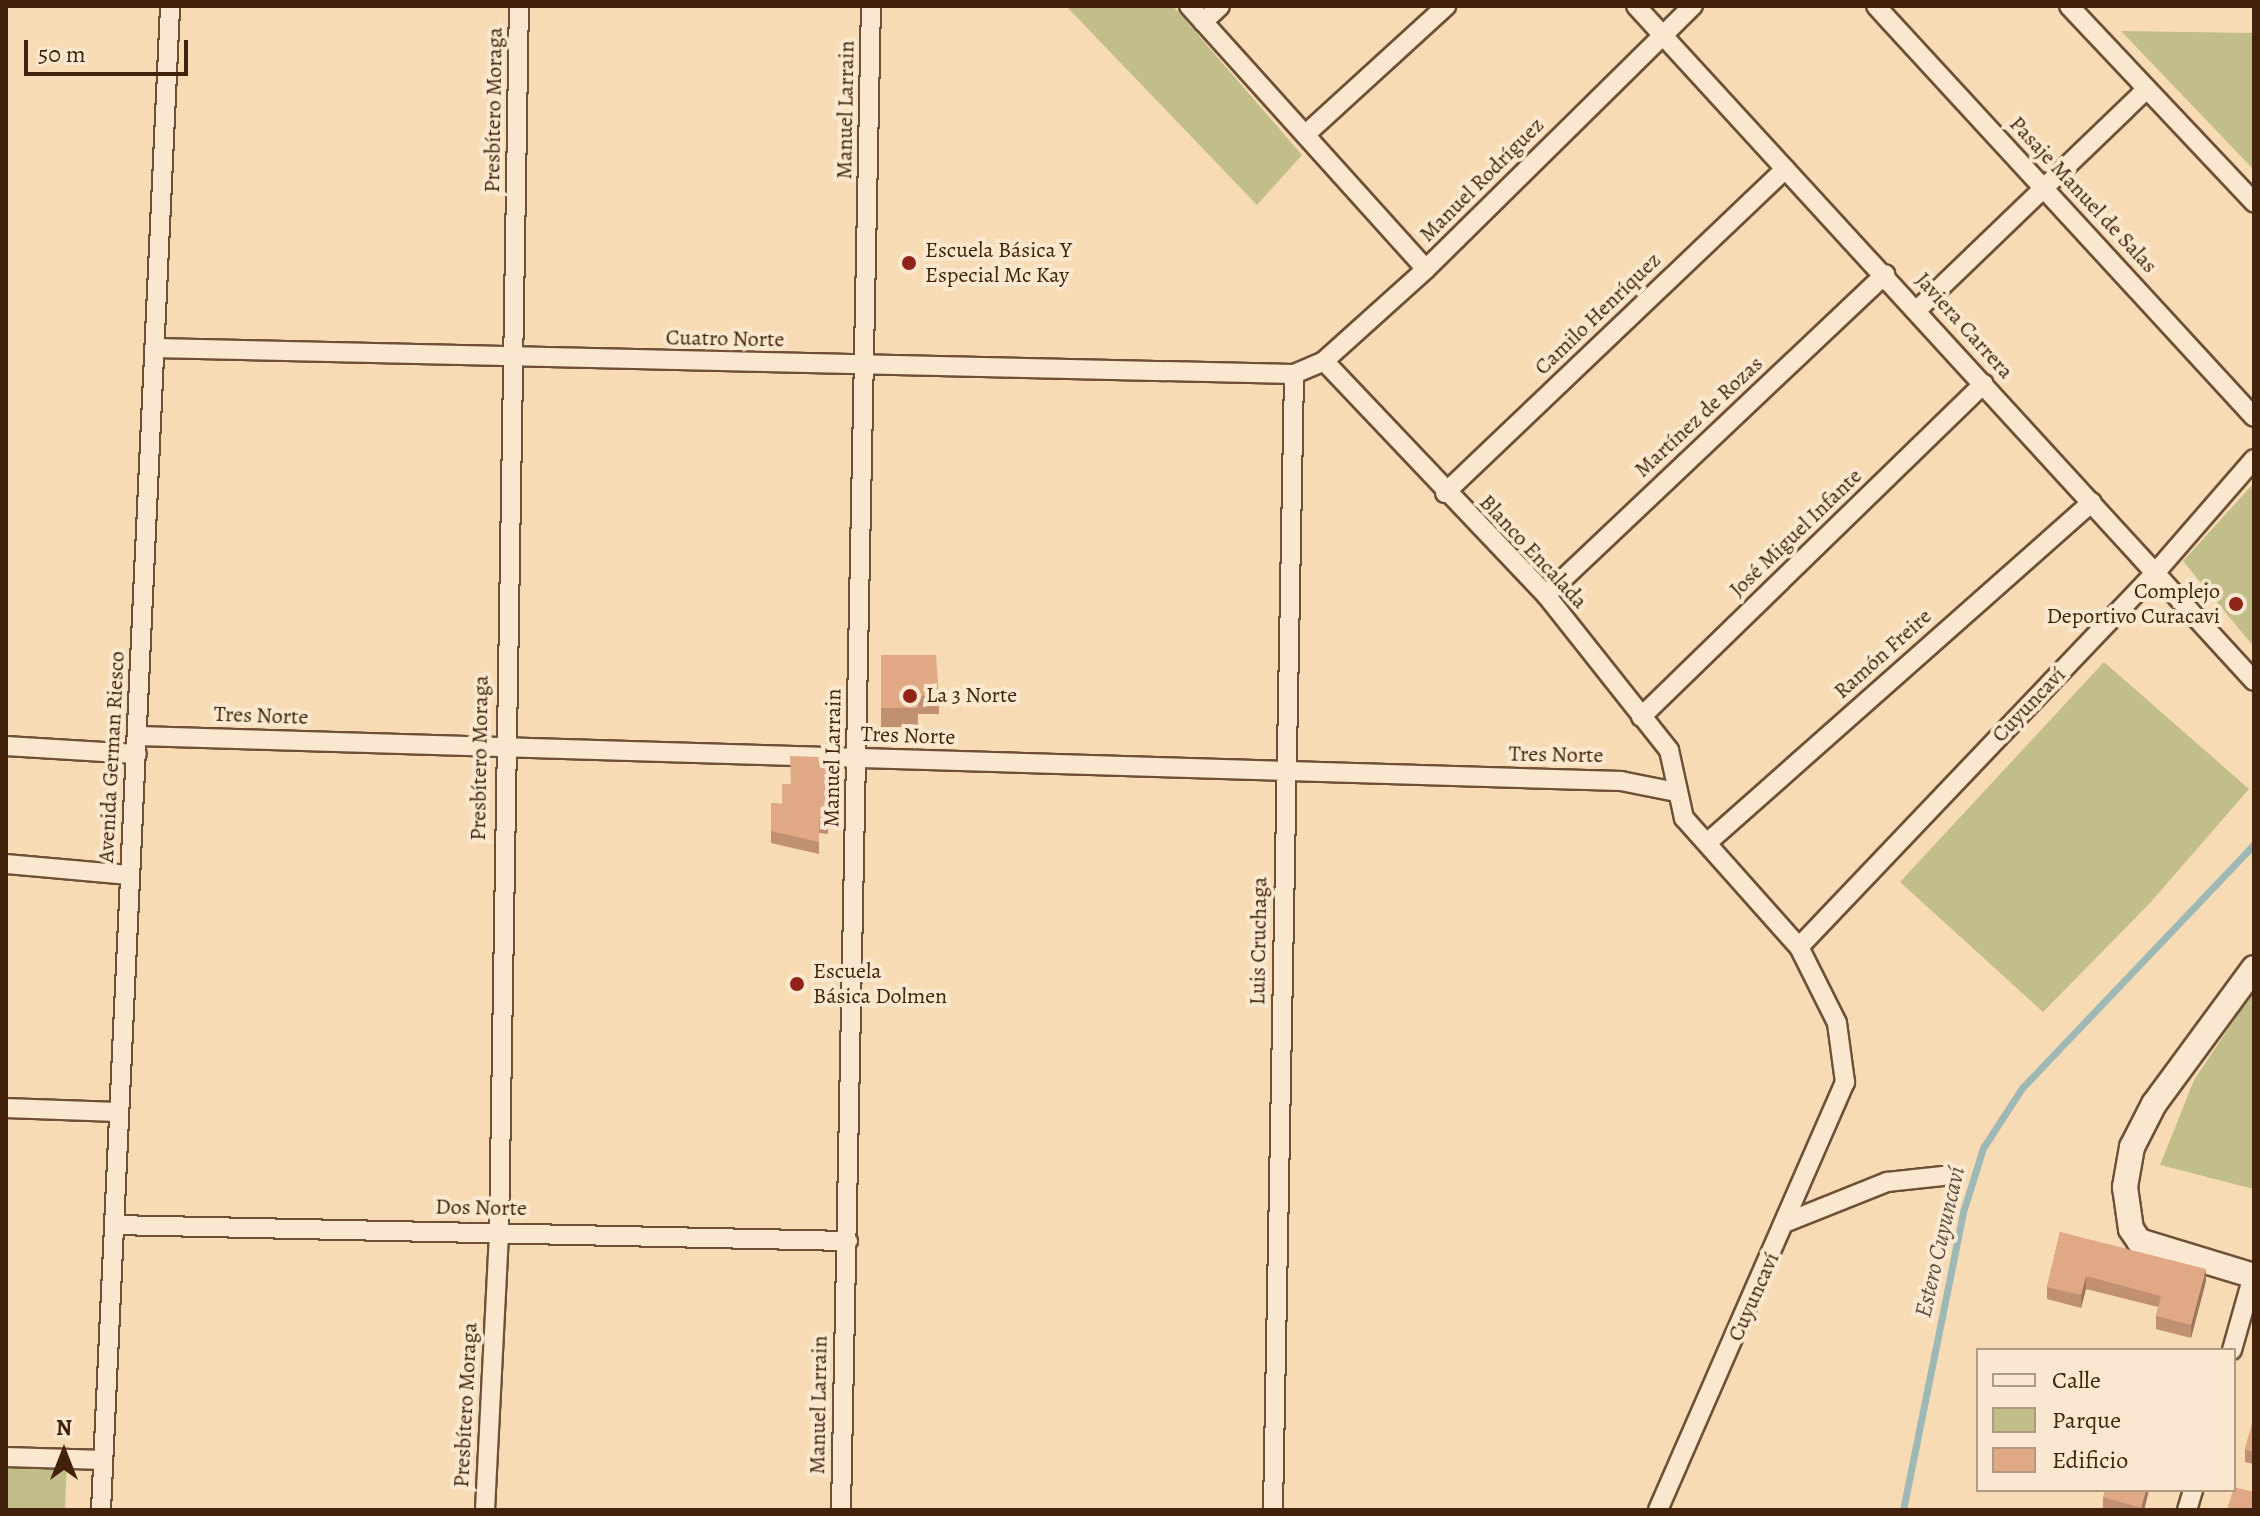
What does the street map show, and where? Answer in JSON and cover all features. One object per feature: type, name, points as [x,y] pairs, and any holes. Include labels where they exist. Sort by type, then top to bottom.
[{"type":"street","name":"Avenida German Riesco","points":[[101,1510],[116,1112],[138,745],[170,6]]},
{"type":"street","name":"Presbítero Moraga","points":[[485,1510],[499,1232],[503,747],[514,360],[519,6]]},
{"type":"street","name":"Manuel Larrain","points":[[841,1510],[871,6]]},
{"type":"street","points":[[1189,6],[1426,269]]},
{"type":"street","points":[[1203,22],[1220,6]]},
{"type":"street","points":[[1306,134],[1446,6]]},
{"type":"street","name":"Javiera Carrera","points":[[1636,6],[1885,274],[2254,681]]},
{"type":"street","name":"Manuel Rodríguez","points":[[1294,374],[1324,361],[1426,269],[1693,6]]},
{"type":"street","name":"Pasaje Manuel de Salas","points":[[1876,6],[2254,417]]},
{"type":"street","points":[[2069,6],[2254,202]]},
{"type":"street","points":[[1917,310],[2147,89]]},
{"type":"street","name":"Camilo Henríquez","points":[[1445,493],[1785,169]]},
{"type":"street","name":"Martínez de Rozas","points":[[1546,595],[1885,274]]},
{"type":"street","name":"Cuatro Norte","points":[[155,348],[514,360],[1294,374]]},
{"type":"street","name":"Blanco Encalada","points":[[1324,361],[1445,493],[1546,595],[1669,750],[1676,792]]},
{"type":"street","name":"Luis Cruchaga","points":[[1273,1510],[1294,374]]},
{"type":"street","name":"José Miguel Infante","points":[[1641,717],[1984,384]]},
{"type":"street","name":"Cuyuncaví","points":[[1799,947],[2155,573],[2254,459]]},
{"type":"street","name":"Ramón Freire","points":[[1707,843],[2092,502]]},
{"type":"street","name":"Tres Norte","points":[[6,746],[503,747],[1621,781],[1676,792]]},
{"type":"street","name":"Cuyuncaví","points":[[1658,1510],[1787,1222],[1845,1082],[1846,1065],[1837,1023],[1799,947],[1684,818],[1676,792]]},
{"type":"street","points":[[6,864],[129,875]]},
{"type":"street","points":[[2233,1348],[2254,1276],[2154,1249],[2139,1241],[2131,1229],[2125,1187],[2132,1147],[2154,1104],[2254,968]]},
{"type":"street","points":[[6,1108],[116,1112]]},
{"type":"street","points":[[1787,1222],[1887,1182],[1943,1176]]},
{"type":"street","name":"Dos Norte","points":[[114,1225],[848,1241]]},
{"type":"street","points":[[6,1457],[103,1460]]},
{"type":"green space","points":[[1066,6],[1173,6],[1302,155],[1257,205]]},
{"type":"green space","points":[[2121,31],[2254,33],[2254,170]]},
{"type":"green space","name":"Complejo Deportivo Curacavi","points":[[2254,483],[2254,647],[2183,561]]},
{"type":"green space","points":[[2104,662],[2249,789],[2150,903],[2043,1012],[1900,882]]},
{"type":"green space","points":[[2254,990],[2254,1189],[2160,1165],[2194,1080]]},
{"type":"green space","points":[[6,1453],[67,1455],[65,1510],[6,1510]]},
{"type":"building","name":"La 3 Norte","points":[[881,655],[936,655],[939,696],[918,696],[918,708],[881,708]]},
{"type":"building","points":[[790,756],[819,757],[829,765],[828,821],[819,820],[819,842],[771,831],[771,803],[782,804],[782,784],[791,784]]},
{"type":"building","points":[[2060,1232],[2206,1269],[2191,1325],[2156,1316],[2161,1296],[2086,1276],[2081,1295],[2047,1287]]},
{"type":"building","points":[[2254,1417],[2254,1452],[2245,1449]]},
{"type":"building","points":[[2236,1488],[2254,1492],[2254,1510],[2227,1510]]},
{"type":"building","points":[[2104,1492],[2145,1492],[2141,1508],[2103,1497]]},
{"type":"waterway","name":"Estero Cuyuncaví","points":[[1903,1510],[1963,1212],[1983,1148],[2022,1088],[2254,844]]},
{"type":"place","name":"Escuela Básica Y Especial Mc Kay","points":[[909,263]]},
{"type":"place","name":"Complejo Deportivo Curacavi","points":[[2236,604]]},
{"type":"place","name":"La 3 Norte","points":[[910,696]]},
{"type":"place","name":"Escuela Básica Dolmen","points":[[797,984]]}]
